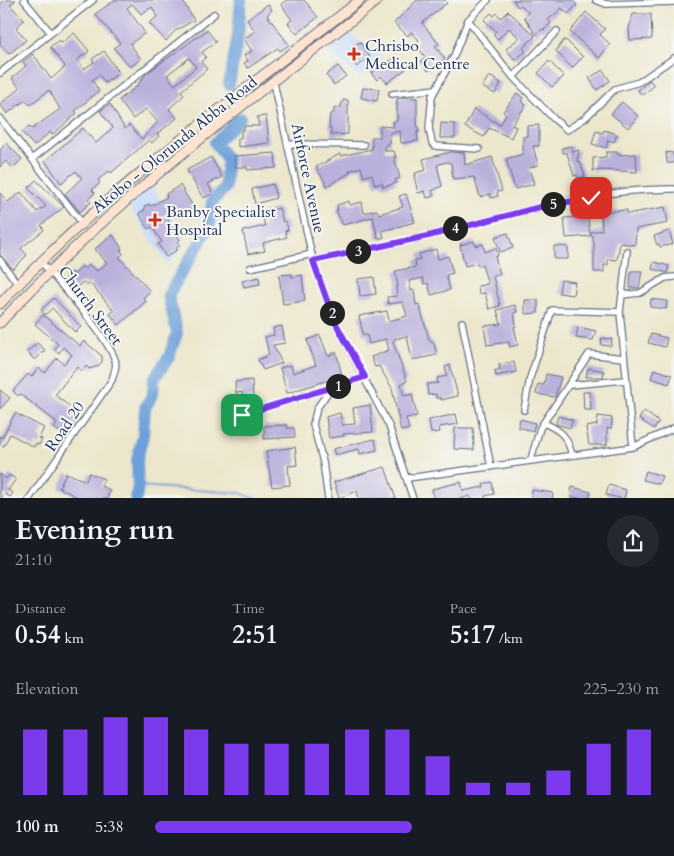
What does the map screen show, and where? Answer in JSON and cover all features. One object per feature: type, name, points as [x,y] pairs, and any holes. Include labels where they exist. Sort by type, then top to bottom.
[{"type":"main road","name":"Akobo - Olorunda Abba Road","points":[[0,304],[40,262],[82,223],[230,102],[360,0]]},
{"type":"main road","name":"Akobo - Olorunda Abba Road","points":[[0,323],[50,272],[126,200],[234,111],[274,83],[378,0]]},
{"type":"street","points":[[24,0],[50,32]]},
{"type":"street","points":[[0,73],[93,0]]},
{"type":"street","points":[[479,149],[451,149],[435,146],[432,143],[429,128],[432,96],[454,56],[468,20],[488,0]]},
{"type":"street","points":[[596,0],[606,4],[674,2]]},
{"type":"street","points":[[32,159],[214,14]]},
{"type":"street","points":[[468,20],[513,77],[554,119],[568,130],[585,118],[615,89],[638,82],[674,58]]},
{"type":"street","points":[[513,77],[557,31]]},
{"type":"street","name":"Airforce Avenue","points":[[274,83],[313,261],[334,320],[389,426],[408,478],[413,498]]},
{"type":"street","points":[[392,94],[436,89]]},
{"type":"street","points":[[0,118],[82,223]]},
{"type":"street","points":[[288,144],[364,145]]},
{"type":"street","points":[[313,261],[428,236],[544,206],[648,189],[674,189]]},
{"type":"street","points":[[627,251],[620,312],[625,380],[633,447]]},
{"type":"street","points":[[250,268],[312,254]]},
{"type":"street","points":[[0,260],[19,286]]},
{"type":"street","name":"Church Street","points":[[40,262],[86,316],[114,357],[116,366]]},
{"type":"street","points":[[622,295],[640,292],[665,278],[674,277]]},
{"type":"street","points":[[524,410],[530,378],[552,310],[620,312]]},
{"type":"street","points":[[462,322],[491,467]]},
{"type":"street","points":[[531,459],[537,437],[544,423],[589,354],[624,358]]},
{"type":"street","name":"Road 20","points":[[29,498],[112,380],[116,366]]},
{"type":"street","points":[[242,415],[365,377]]},
{"type":"street","points":[[570,384],[625,380]]},
{"type":"street","points":[[328,498],[323,462],[313,424],[317,408],[331,388]]},
{"type":"street","points":[[544,423],[564,433],[572,455]]},
{"type":"street","points":[[408,478],[491,467],[531,459],[633,447],[674,428]]},
{"type":"shaded area","name":"Chrisbo Medical Centre","points":[[349,32],[383,59],[360,78],[326,50]]},
{"type":"shaded area","name":"Banby Specialist Hospital","points":[[149,182],[184,238],[169,266],[126,202]]},
{"type":"building","points":[[5,0],[16,0],[10,5],[24,20],[16,28],[26,40],[9,54],[0,44],[0,5]]},
{"type":"building","points":[[115,0],[182,0],[194,20],[175,31],[166,41],[149,23],[157,17],[152,7],[141,14],[132,4],[127,8],[145,33],[130,44],[141,59],[130,67],[114,48],[120,43],[95,14]]},
{"type":"building","points":[[287,0],[304,0],[318,17],[297,34],[288,23],[292,20],[281,4]]},
{"type":"building","points":[[417,0],[445,0],[447,3],[422,23],[439,44],[435,46],[445,59],[428,71],[421,61],[426,58],[415,43],[419,40],[411,32],[408,36],[394,23]]},
{"type":"building","points":[[513,0],[572,0],[577,5],[568,14],[562,8],[548,20],[551,23],[536,35],[524,17],[529,13],[521,5],[518,7]]},
{"type":"building","points":[[268,4],[272,10],[267,15],[289,45],[280,51],[278,48],[248,68],[244,63],[248,61],[244,55],[252,51],[244,39],[255,31],[247,20]]},
{"type":"building","points":[[508,11],[535,36],[523,48],[526,51],[515,60],[506,49],[519,38],[509,28],[498,39],[493,34],[496,31],[484,20],[491,13],[494,16],[497,13],[501,18]]},
{"type":"building","points":[[586,12],[605,29],[600,35],[610,44],[599,58],[570,32]]},
{"type":"building","points":[[633,14],[651,14],[652,39],[630,40],[629,28]]},
{"type":"building","points":[[207,30],[216,42],[202,52],[206,57],[201,62],[207,69],[181,91],[184,95],[169,109],[177,118],[157,134],[159,136],[152,143],[149,140],[111,173],[109,171],[98,180],[100,183],[92,190],[95,193],[88,199],[91,202],[80,212],[65,194],[82,178],[76,171],[61,183],[45,161],[83,128],[96,143],[113,128],[100,111],[110,104],[125,129],[129,125],[142,139],[158,122],[146,109],[133,119],[119,100],[136,87],[147,73]],"holes":[[[189,58],[196,67],[175,85],[167,75]]]},
{"type":"building","points":[[74,33],[89,51],[77,60],[84,69],[94,62],[92,59],[104,51],[119,73],[105,83],[99,75],[92,80],[99,91],[75,111],[77,113],[52,135],[50,132],[34,146],[22,132],[29,126],[32,129],[60,109],[49,90],[30,105],[25,100],[7,114],[0,104],[20,88],[12,78],[26,66],[23,62],[33,54],[51,79],[64,68],[65,66],[50,47],[59,40],[62,43]]},
{"type":"building","points":[[564,40],[583,57],[572,68],[556,51]]},
{"type":"building","points":[[360,42],[370,57],[357,67],[349,55],[353,52],[351,49]]},
{"type":"building","points":[[396,57],[406,69],[387,83],[381,76],[377,80],[371,73]]},
{"type":"building","points":[[549,61],[564,76],[552,87],[538,73]]},
{"type":"building","points":[[338,66],[346,76],[334,85],[326,75]]},
{"type":"building","points":[[603,70],[610,81],[597,90],[589,78]]},
{"type":"building","points":[[489,76],[501,83],[495,94],[482,87]]},
{"type":"building","points":[[650,80],[654,86],[642,95],[638,90]]},
{"type":"building","points":[[363,88],[379,89],[377,101],[361,98]]},
{"type":"building","points":[[517,93],[523,98],[521,101],[526,105],[512,125],[516,127],[511,138],[489,128],[484,137],[465,127],[474,109],[500,125],[506,114],[503,112]]},
{"type":"building","points":[[405,97],[417,98],[417,124],[419,132],[417,132],[418,141],[401,143],[400,131],[390,133],[390,144],[385,145],[385,151],[394,151],[400,178],[395,180],[396,183],[383,187],[382,183],[375,185],[372,174],[364,177],[361,167],[349,171],[350,173],[327,186],[316,167],[340,154],[341,156],[372,149],[372,137],[380,137],[380,126],[394,127],[393,121],[397,121],[397,99]]},
{"type":"building","points":[[343,100],[348,100],[348,134],[331,135],[331,128],[329,128],[330,114],[334,113],[334,108],[340,108]]},
{"type":"building","points":[[622,102],[638,116],[628,128],[611,114]]},
{"type":"building","points":[[266,116],[269,143],[238,147],[238,138],[241,138],[241,130],[244,130],[244,126],[259,126],[257,117]]},
{"type":"building","points":[[441,123],[455,124],[455,138],[440,138]]},
{"type":"building","points":[[539,125],[539,146],[533,146],[538,165],[529,168],[534,184],[515,189],[506,159],[523,154],[523,137],[527,136],[527,126]]},
{"type":"building","points":[[604,130],[617,134],[614,142],[608,140],[606,148],[592,144],[596,131],[603,133]]},
{"type":"building","points":[[6,143],[22,159],[13,168],[6,161],[0,167],[0,150]]},
{"type":"building","points":[[572,146],[573,152],[579,150],[577,161],[580,162],[585,176],[578,179],[577,175],[574,176],[567,153],[563,153],[562,148]]},
{"type":"building","points":[[451,152],[464,153],[465,165],[492,157],[502,191],[497,192],[498,196],[491,198],[490,194],[480,197],[474,177],[453,179],[451,163],[446,162],[437,165],[442,186],[432,191],[434,196],[427,198],[425,191],[418,193],[414,176],[416,176],[415,173],[426,170],[423,159]]},
{"type":"building","points":[[606,152],[618,152],[618,155],[636,154],[637,172],[593,171],[593,158],[606,157]]},
{"type":"building","points":[[666,152],[673,153],[674,163],[667,163]]},
{"type":"building","points":[[275,153],[276,168],[247,170],[247,167],[235,167],[234,156]]},
{"type":"building","points":[[211,157],[222,177],[208,184],[213,194],[203,198],[187,170]]},
{"type":"building","points":[[36,180],[64,207],[41,225],[44,230],[21,248],[27,255],[13,269],[0,255],[0,193],[8,202],[21,192],[37,212],[46,206],[28,188]]},
{"type":"building","points":[[273,184],[276,198],[255,204],[252,189]]},
{"type":"building","points":[[180,185],[194,208],[179,217],[177,212],[167,218],[180,240],[178,242],[180,245],[176,248],[177,250],[166,257],[158,244],[162,242],[152,227],[148,229],[139,213],[145,210],[144,207],[149,204],[151,206],[167,197],[166,194]]},
{"type":"building","points":[[406,194],[415,222],[382,231],[384,237],[378,239],[373,217],[343,225],[336,210],[338,210],[337,205],[349,201],[350,205],[362,202],[364,213],[377,210],[379,214],[403,207],[399,196]]},
{"type":"building","points":[[665,207],[668,223],[636,229],[635,245],[620,243],[617,260],[608,259],[608,265],[604,265],[604,272],[594,272],[594,243],[591,232],[602,230],[601,212],[627,210],[627,214]]},
{"type":"building","points":[[279,208],[283,222],[286,221],[288,230],[285,231],[287,237],[263,243],[265,251],[248,254],[243,231],[265,226],[262,215],[264,212]]},
{"type":"building","points":[[588,216],[590,236],[566,238],[564,218]]},
{"type":"building","points":[[669,231],[673,244],[660,247],[659,244],[657,245],[654,236]]},
{"type":"building","points":[[508,233],[513,248],[500,252],[495,237]]},
{"type":"building","points":[[113,235],[122,249],[120,250],[123,254],[119,257],[150,291],[143,298],[146,301],[119,325],[110,314],[114,311],[90,283],[88,285],[83,282],[74,289],[65,277],[72,272],[74,275],[82,266],[85,269],[89,265],[97,271],[107,263],[95,249]]},
{"type":"building","points":[[474,241],[476,246],[483,244],[485,252],[496,248],[498,256],[495,257],[500,274],[493,276],[500,306],[489,309],[485,293],[479,294],[478,286],[488,284],[482,265],[478,266],[477,263],[465,266],[460,245]]},
{"type":"building","points":[[554,246],[568,247],[568,259],[554,259]]},
{"type":"building","points":[[436,249],[438,259],[448,256],[453,273],[446,275],[450,290],[431,295],[428,283],[424,284],[423,278],[409,281],[411,291],[414,290],[416,305],[419,304],[429,339],[434,343],[437,355],[412,360],[407,336],[395,339],[393,342],[407,381],[401,384],[404,396],[412,394],[417,416],[406,418],[409,429],[401,431],[392,388],[379,366],[375,367],[371,357],[389,350],[386,339],[369,344],[367,335],[363,335],[359,316],[387,311],[389,321],[407,316],[403,302],[388,304],[387,297],[397,296],[396,287],[398,286],[395,271],[416,267],[415,260],[420,259],[419,254]]},
{"type":"building","points":[[654,262],[669,266],[667,273],[652,269]]},
{"type":"building","points":[[631,271],[642,271],[639,288],[630,288]]},
{"type":"building","points":[[292,274],[292,277],[302,275],[305,301],[283,304],[279,275]]},
{"type":"building","points":[[259,277],[260,284],[244,287],[242,281]]},
{"type":"building","points":[[374,277],[376,294],[360,296],[358,279]]},
{"type":"building","points":[[561,280],[575,282],[573,295],[559,293]]},
{"type":"building","points":[[54,298],[81,327],[75,332],[52,308],[45,315],[41,310]]},
{"type":"building","points":[[651,299],[667,301],[666,309],[650,307]]},
{"type":"building","points":[[525,300],[538,300],[538,313],[525,314]]},
{"type":"building","points":[[515,305],[517,312],[514,313],[516,326],[514,326],[518,345],[510,347],[509,342],[487,345],[484,326],[501,324],[497,310]]},
{"type":"building","points":[[43,315],[80,346],[84,341],[102,356],[102,362],[98,366],[89,369],[86,366],[82,371],[77,367],[55,395],[78,413],[76,416],[78,417],[65,436],[54,428],[57,424],[54,420],[20,394],[18,396],[13,391],[28,374],[31,377],[39,368],[45,373],[57,358],[64,364],[72,355],[63,347],[59,353],[54,349],[58,344],[35,324]]},
{"type":"building","points":[[282,326],[285,343],[273,345],[282,363],[263,370],[258,360],[269,355],[265,337],[274,335],[273,328]]},
{"type":"building","points":[[578,327],[596,331],[593,340],[576,338]]},
{"type":"building","points":[[651,334],[667,338],[665,347],[648,343]]},
{"type":"building","points":[[320,335],[328,356],[336,352],[342,376],[287,393],[280,368],[291,365],[293,373],[316,365],[307,340]]},
{"type":"building","points":[[602,338],[612,339],[611,346],[601,345]]},
{"type":"building","points":[[37,343],[45,350],[35,360],[27,352]]},
{"type":"building","points":[[514,362],[516,372],[496,376],[495,370],[500,370],[499,364]]},
{"type":"building","points":[[450,365],[458,396],[441,400],[441,398],[436,398],[436,394],[428,395],[427,384],[438,383],[437,378],[447,376],[445,367]]},
{"type":"building","points":[[588,368],[604,371],[603,377],[586,377]]},
{"type":"building","points":[[654,369],[672,375],[669,384],[651,378]]},
{"type":"building","points":[[546,374],[561,377],[555,397],[536,394],[538,384],[544,385]]},
{"type":"building","points":[[252,380],[253,397],[243,398],[242,392],[236,393],[235,382]]},
{"type":"building","points":[[0,390],[10,398],[0,409]]},
{"type":"building","points":[[583,392],[590,392],[591,410],[584,410]]},
{"type":"building","points":[[370,405],[373,432],[343,434],[344,436],[329,438],[326,417],[340,413],[342,425],[355,424],[353,408]]},
{"type":"building","points":[[644,411],[659,422],[654,429],[639,419]]},
{"type":"building","points":[[15,413],[44,428],[39,438],[42,439],[39,445],[36,443],[34,447],[10,434],[4,446],[0,444],[0,436],[2,438]]},
{"type":"building","points":[[456,414],[458,424],[439,427],[440,432],[431,433],[429,420]]},
{"type":"building","points":[[558,416],[573,420],[570,428],[556,424]]},
{"type":"building","points":[[598,416],[612,418],[611,429],[607,428],[607,445],[589,445],[586,427],[597,425]]},
{"type":"building","points":[[520,419],[535,423],[533,431],[518,427]]},
{"type":"building","points":[[287,425],[287,428],[294,428],[295,437],[264,439],[264,426]]},
{"type":"building","points":[[455,428],[473,428],[474,450],[454,449]]},
{"type":"building","points":[[375,439],[377,450],[360,454],[359,449],[335,455],[333,449]]},
{"type":"building","points":[[295,447],[297,465],[288,466],[290,485],[272,487],[266,451]]},
{"type":"building","points":[[385,467],[396,498],[359,498],[357,491],[339,498],[334,482]]},
{"type":"building","points":[[646,471],[662,476],[659,484],[643,480]]},
{"type":"building","points":[[66,473],[86,481],[89,473],[104,479],[101,486],[110,490],[107,498],[79,498],[59,488]]},
{"type":"building","points":[[0,474],[6,479],[9,475],[16,479],[8,490],[13,493],[10,497],[5,494],[0,498]]},
{"type":"building","points":[[461,482],[463,491],[484,487],[483,484],[492,482],[494,494],[485,496],[485,498],[470,498],[470,496],[463,498],[434,498],[432,489]]},
{"type":"building","points":[[609,485],[626,490],[624,498],[606,495]]},
{"type":"building","points":[[572,487],[591,492],[589,498],[570,497]]},
{"type":"building","points":[[532,490],[553,493],[552,498],[531,498]]},
{"type":"waterway","points":[[229,84],[238,35],[241,0]]},
{"type":"waterway","points":[[136,498],[138,486],[137,460],[143,435],[145,408],[153,394],[154,379],[169,357],[177,333],[168,295],[210,226],[212,202],[225,188],[227,159],[215,143],[240,118]]},
{"type":"waterway","points":[[138,486],[240,493],[254,498]]},
{"type":"place","name":"Chrisbo Medical Centre","points":[[354,54]]},
{"type":"place","name":"Banby Specialist Hospital","points":[[155,220]]},
{"type":"route","points":[[242,415],[365,377],[334,320],[313,261],[428,236],[544,206],[591,198]]}]
